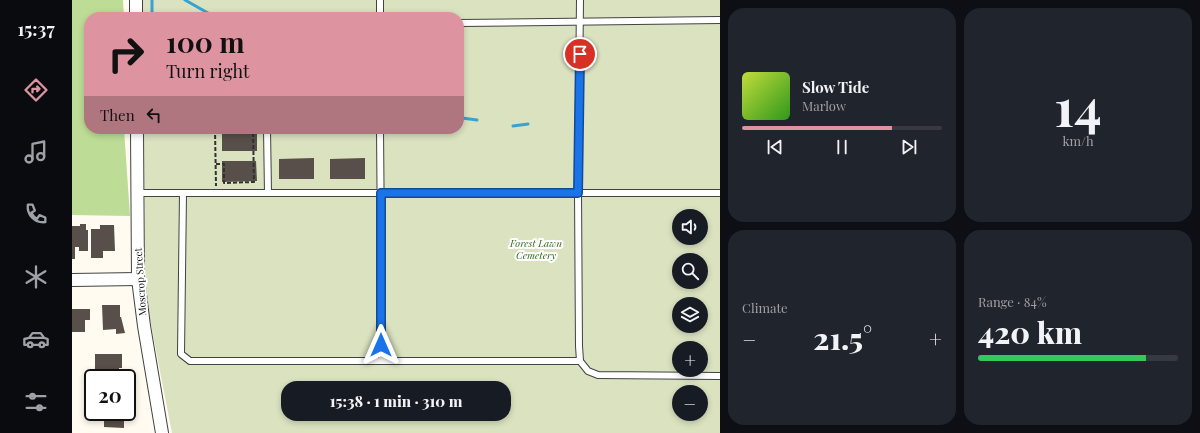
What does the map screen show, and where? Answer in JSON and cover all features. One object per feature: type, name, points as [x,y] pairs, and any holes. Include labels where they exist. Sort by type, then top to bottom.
[{"type":"street","points":[[136,0],[136,12]]},
{"type":"street","name":"Moscrop Street","points":[[137,134],[138,279],[144,326],[162,433]]},
{"type":"street","points":[[72,280],[138,279]]},
{"type":"lane","points":[[380,0],[380,12]]},
{"type":"lane","points":[[580,0],[581,23],[578,193],[580,361],[588,371],[598,376],[720,376]]},
{"type":"lane","points":[[464,24],[720,20]]},
{"type":"lane","points":[[268,134],[268,193]]},
{"type":"lane","points":[[380,134],[382,360]]},
{"type":"lane","points":[[137,192],[720,193]]},
{"type":"lane","points":[[183,192],[182,354],[190,361],[580,361]]},
{"type":"path","points":[[215,134],[217,193]]},
{"type":"path","points":[[216,164],[224,164],[224,183],[254,182],[254,134]]},
{"type":"green space","points":[[72,0],[123,0],[124,12],[84,12],[84,134],[124,134],[130,216],[72,215]]},
{"type":"green space","name":"Forest Lawn Cemetery","points":[[143,0],[720,0],[720,433],[172,433],[148,309],[145,272],[144,134],[464,134],[464,12],[143,12]]},
{"type":"building","points":[[222,134],[257,134],[257,151],[222,151]]},
{"type":"building","points":[[314,158],[314,179],[279,179],[279,159]]},
{"type":"building","points":[[365,158],[365,179],[330,179],[330,159]]},
{"type":"building","points":[[222,161],[256,161],[257,181],[222,182]]},
{"type":"building","points":[[80,224],[86,224],[86,230],[88,230],[88,251],[79,251],[79,247],[75,247],[75,259],[72,259],[72,226],[80,226]]},
{"type":"building","points":[[100,225],[114,225],[115,251],[103,251],[103,258],[91,258],[91,229],[100,229]]},
{"type":"building","points":[[102,305],[120,305],[120,317],[125,333],[116,334],[116,329],[103,330]]},
{"type":"building","points":[[72,309],[90,309],[90,320],[85,320],[85,332],[72,332]]},
{"type":"building","points":[[95,354],[122,354],[122,368],[95,369]]},
{"type":"building","points":[[104,421],[124,421],[124,428],[104,427]]},
{"type":"waterway","points":[[152,0],[152,12]]},
{"type":"waterway","points":[[185,0],[206,12]]},
{"type":"waterway","points":[[464,118],[477,120]]},
{"type":"waterway","points":[[513,126],[528,124]]},
{"type":"route","points":[[381,345],[381,193],[578,193],[580,54]]}]
